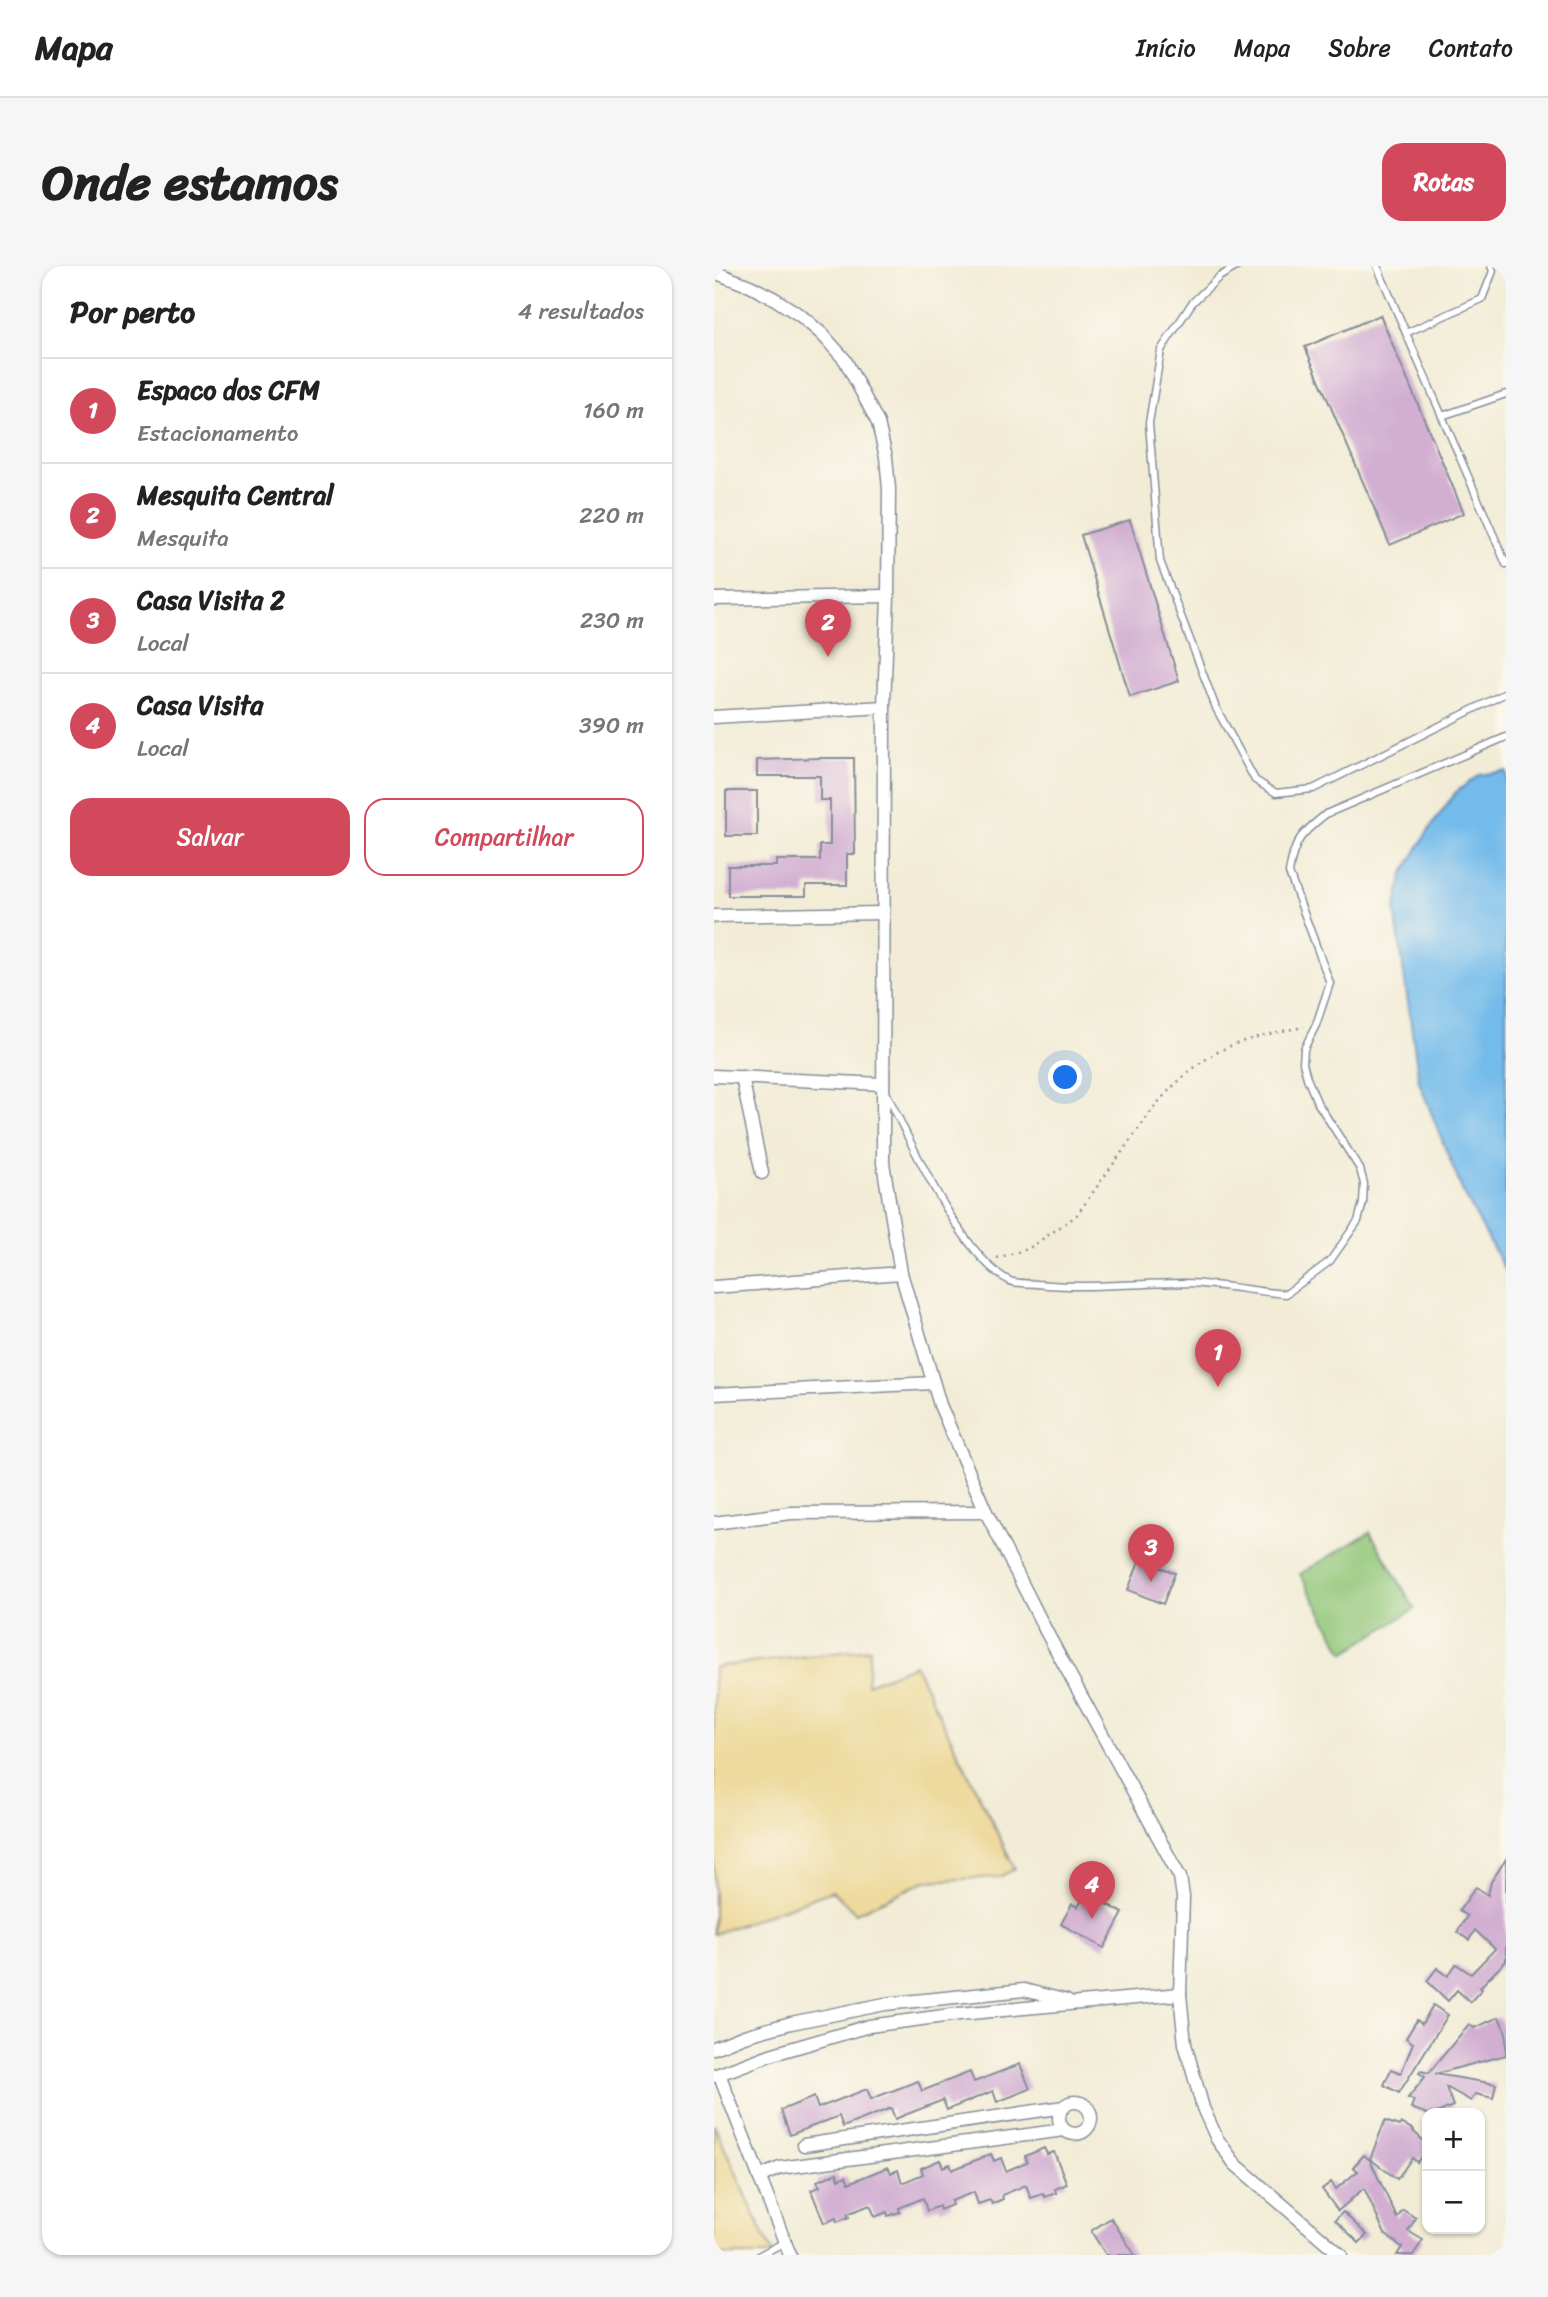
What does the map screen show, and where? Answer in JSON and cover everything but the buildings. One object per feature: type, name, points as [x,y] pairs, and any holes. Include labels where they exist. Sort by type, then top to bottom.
[{"type":"street","points":[[714,272],[750,286],[801,316],[823,335],[845,360],[866,397],[878,424],[886,457],[888,596],[884,707],[883,1163],[901,1273],[933,1383],[986,1512],[1047,1633],[1180,1877],[1183,1897],[1180,1994],[1185,2044],[1203,2108],[1225,2152],[1341,2255]]},
{"type":"street","points":[[714,599],[888,596]]},
{"type":"street","points":[[714,717],[884,707]]},
{"type":"street","points":[[714,916],[883,914]]},
{"type":"street","points":[[714,1076],[882,1084]]},
{"type":"street","points":[[742,1077],[762,1172]]},
{"type":"street","points":[[714,1287],[901,1273]]},
{"type":"street","points":[[714,1394],[933,1383]]},
{"type":"street","points":[[714,1523],[791,1513],[986,1512]]},
{"type":"street","points":[[714,2048],[744,2036],[791,2023],[885,2004],[1024,1990],[1074,2003]]},
{"type":"street","points":[[790,2255],[716,2075],[770,2055],[869,2026],[959,2014],[1180,1994]]},
{"type":"street","points":[[804,2145],[1064,2107],[1075,2102],[1082,2103],[1090,2112],[1087,2129],[1082,2133],[1069,2133],[1064,2130],[1059,2121],[1064,2107]]},
{"type":"street","points":[[759,2177],[780,2168],[1064,2130]]},
{"type":"lane","points":[[1238,266],[1219,277],[1192,303],[1161,350],[1149,423],[1160,561],[1216,708],[1255,780],[1276,793],[1312,789],[1506,693]]},
{"type":"lane","points":[[1377,266],[1506,564]]},
{"type":"lane","points":[[1406,333],[1482,299],[1493,271],[1491,266]]},
{"type":"lane","points":[[1442,416],[1506,394]]},
{"type":"lane","points":[[882,1084],[930,1180],[984,1261],[1012,1282],[1056,1286],[1187,1283],[1286,1294],[1330,1261],[1358,1221],[1364,1184],[1360,1169],[1317,1102],[1303,1063],[1304,1049],[1316,1025],[1330,983],[1289,873],[1292,856],[1301,834],[1326,814],[1506,737]]},
{"type":"lane","points":[[760,2255],[785,2242]]},
{"type":"lane","points":[[714,2250],[725,2255]]},
{"type":"path","points":[[984,1261],[1028,1249],[1076,1216],[1159,1101],[1210,1056],[1287,1029],[1316,1025]]},
{"type":"green space","points":[[1370,1532],[1415,1609],[1344,1653],[1300,1574]]},
{"type":"sand","points":[[870,1649],[867,1684],[915,1665],[1015,1869],[999,1877],[925,1881],[856,1913],[832,1891],[714,1934],[714,1667]]},
{"type":"sand","points":[[714,2124],[773,2255],[714,2255]]},
{"type":"water","points":[[1506,771],[1506,1272],[1462,1190],[1419,1082],[1395,909],[1403,874],[1426,834],[1455,793],[1479,775]]},
{"type":"place","name":"Mesquita Central","points":[[828,657]]},
{"type":"place","name":"Espaco dos CFM","points":[[1218,1387]]},
{"type":"place","name":"Casa Visita 2","points":[[1151,1582]]},
{"type":"place","name":"Casa Visita","points":[[1092,1919]]}]
